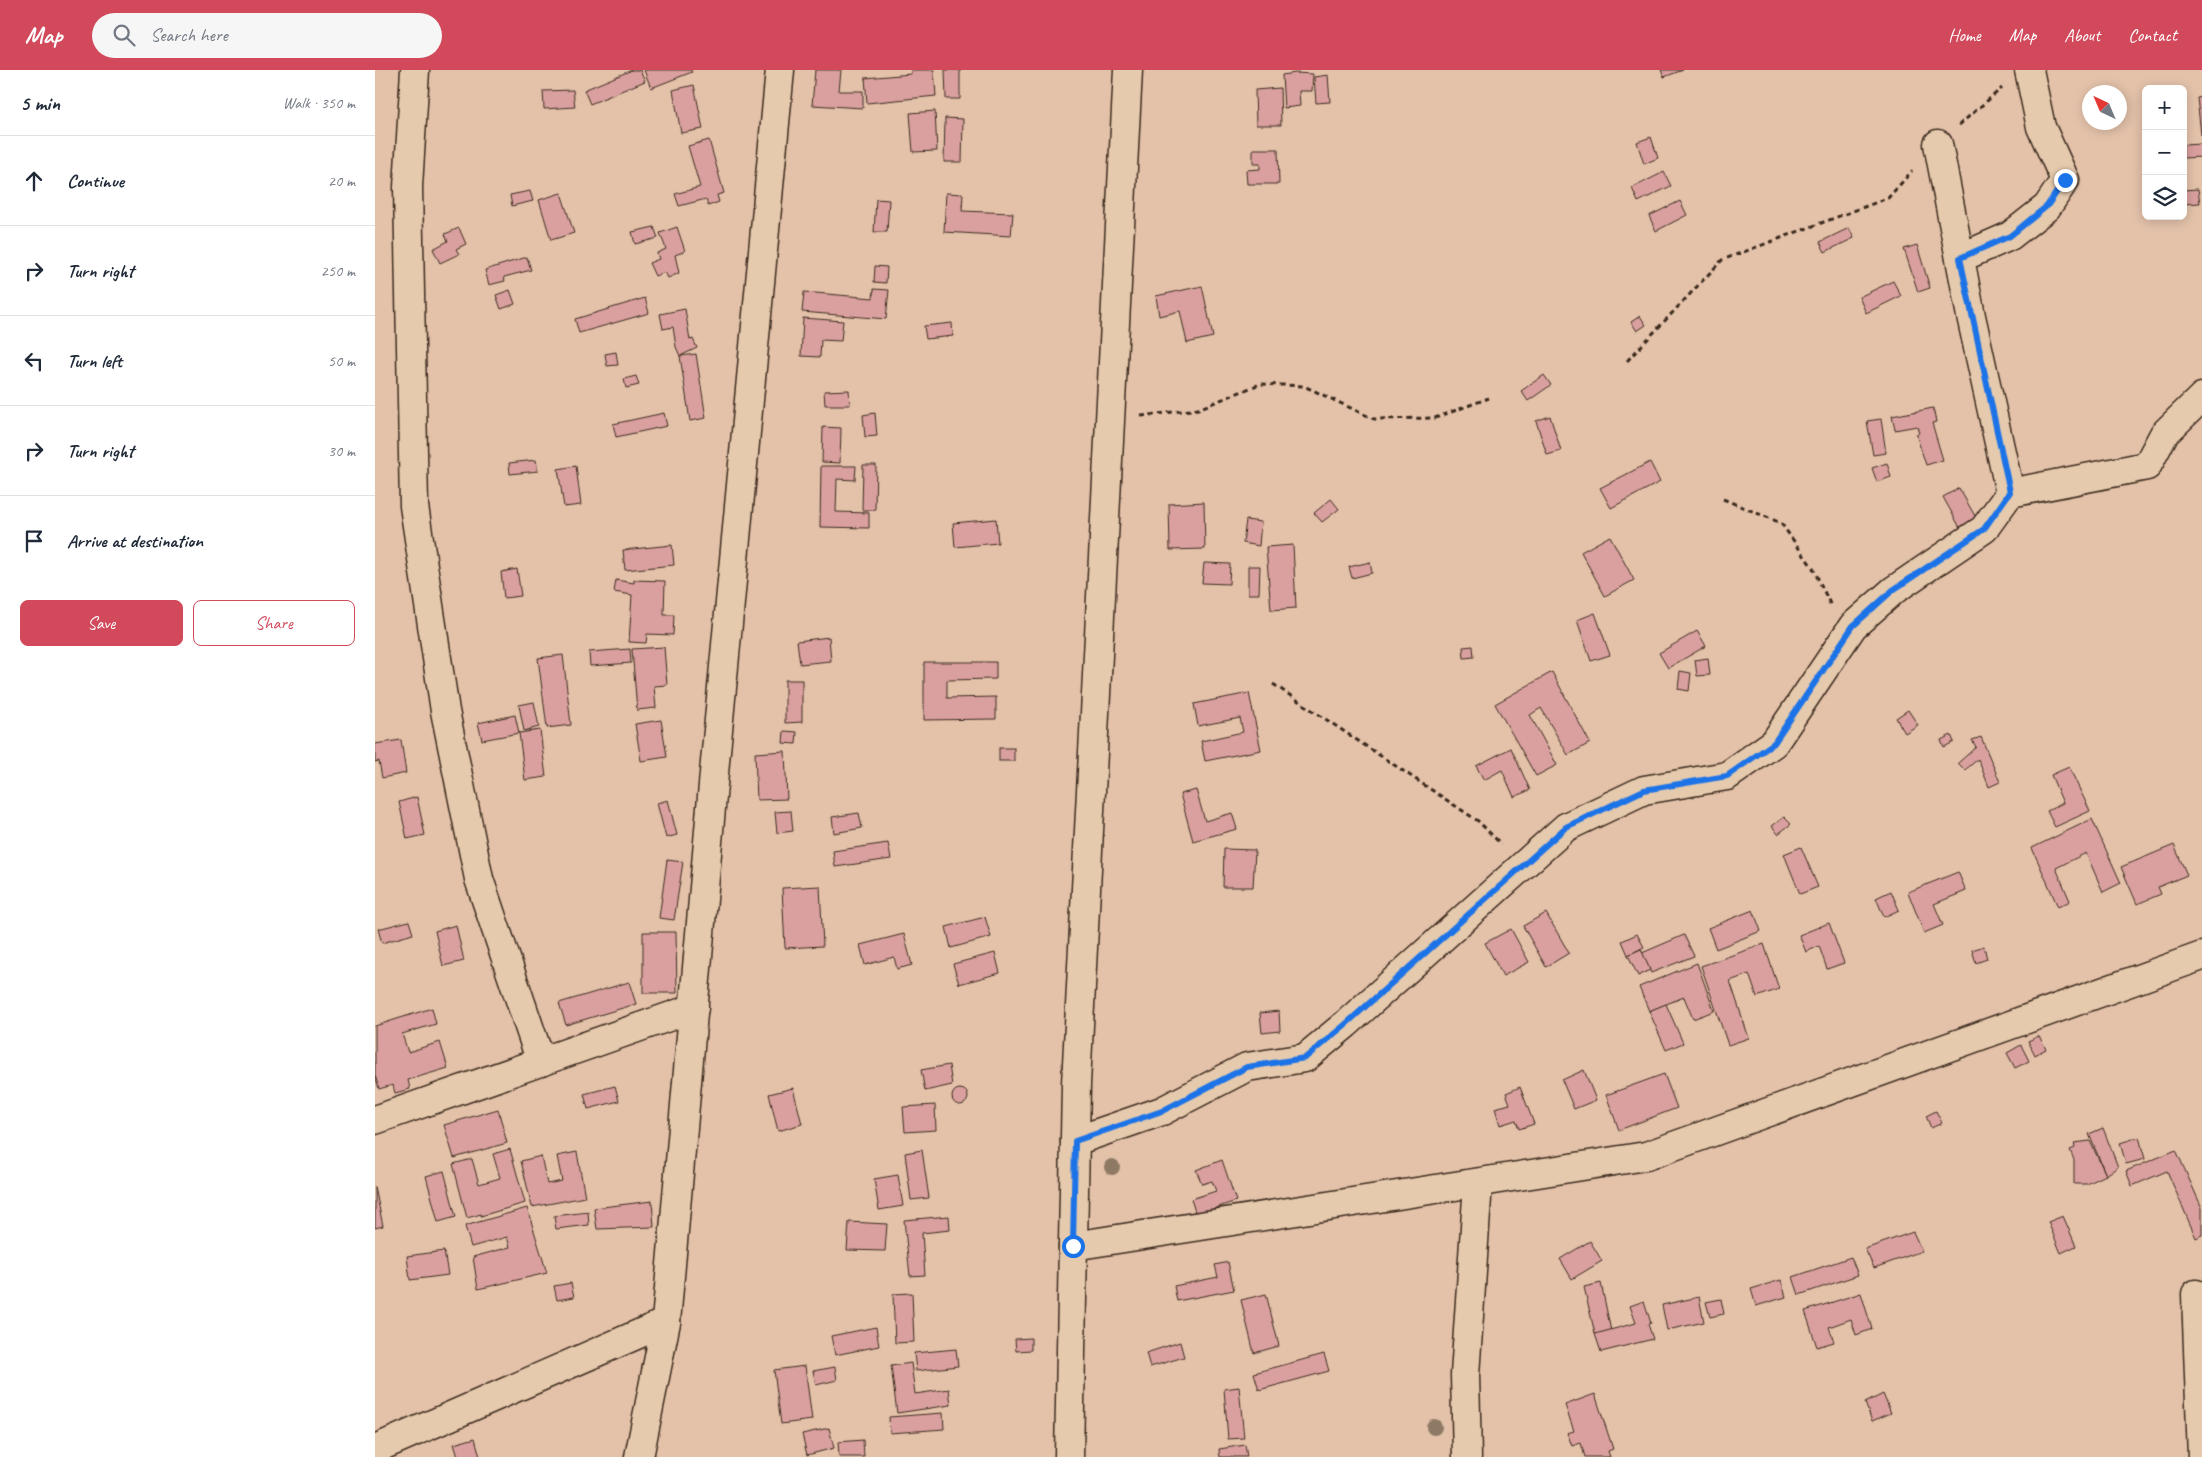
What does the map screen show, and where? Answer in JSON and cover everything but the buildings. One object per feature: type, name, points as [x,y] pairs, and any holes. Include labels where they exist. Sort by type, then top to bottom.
[{"type":"street","points":[[415,70],[408,187],[414,506],[445,711],[479,879],[541,1062]]},
{"type":"street","points":[[639,1457],[666,1322],[780,70]]},
{"type":"street","points":[[1069,1457],[1075,1141],[1127,70]]},
{"type":"street","points":[[1960,258],[2010,236],[2047,206],[2065,180],[2041,127],[2029,70]]},
{"type":"street","points":[[1938,144],[1960,258],[2010,492]]},
{"type":"street","points":[[1075,1141],[1162,1111],[1247,1067],[1305,1058],[1346,1024],[1566,827],[1644,790],[1727,776],[1774,743],[1853,626],[1893,590],[1984,529],[2010,492],[2147,466],[2164,434],[2202,398]]},
{"type":"street","points":[[1073,1246],[1646,1156],[2202,956]]},
{"type":"street","points":[[375,1120],[694,1008]]},
{"type":"street","points":[[1467,1457],[1465,1375],[1478,1183]]},
{"type":"street","points":[[2196,1294],[2202,1457]]},
{"type":"street","points":[[375,1449],[666,1322]]},
{"type":"path","points":[[1627,361],[1722,260],[1888,198],[1938,144],[2005,85]]},
{"type":"path","points":[[1111,420],[1198,409],[1260,384],[1304,386],[1374,419],[1435,418],[1489,398]]},
{"type":"path","points":[[1723,499],[1781,523],[1813,568],[1846,638]]},
{"type":"path","points":[[1273,684],[1477,822],[1523,865]]},
{"type":"route","points":[[1073,1246],[1075,1141],[1162,1111],[1247,1067],[1305,1058],[1346,1024],[1566,827],[1644,790],[1727,776],[1774,743],[1815,685],[1853,626],[1893,590],[1984,529],[2010,492],[1960,258],[2010,236],[2047,206],[2065,180]]}]
